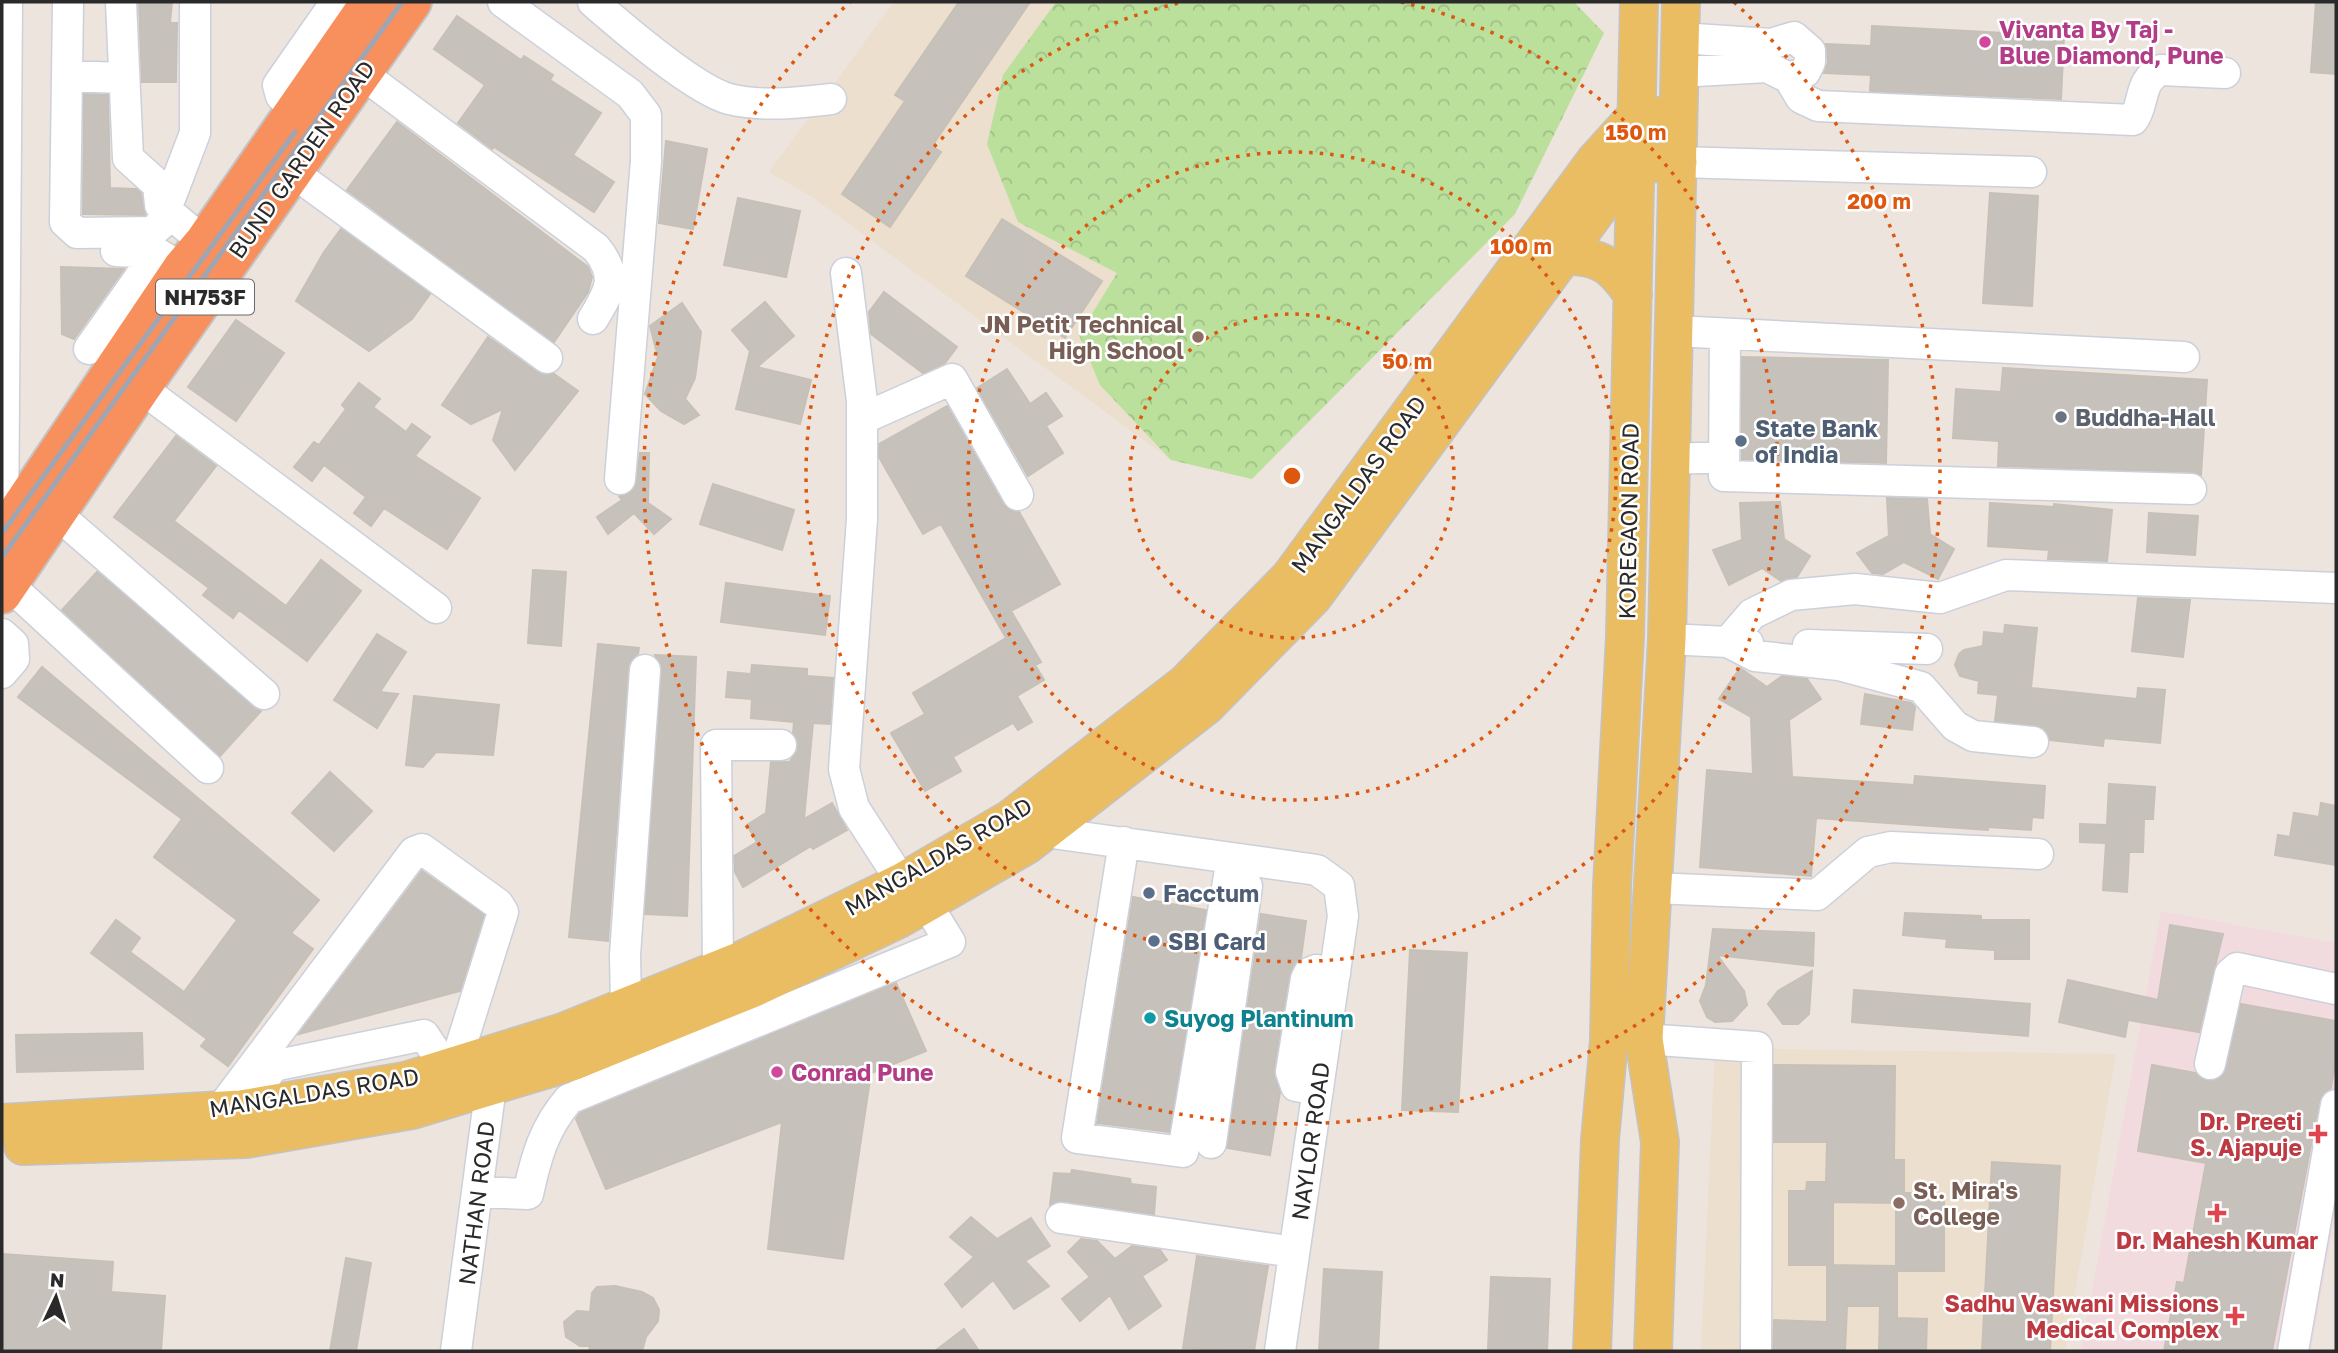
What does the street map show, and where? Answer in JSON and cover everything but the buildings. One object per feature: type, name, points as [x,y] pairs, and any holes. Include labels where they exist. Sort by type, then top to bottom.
[{"type":"highway","name":"BUND GARDEN ROAD","points":[[2,535],[181,254],[295,108],[370,2]]},
{"type":"highway","name":"BUND GARDEN ROAD","points":[[5,590],[291,171],[412,2]]},
{"type":"main road","name":"KOREGAON ROAD","points":[[1627,1040],[1612,886],[1625,637],[1639,2]]},
{"type":"main road","name":"KOREGAON ROAD","points":[[1627,1040],[1654,888],[1667,639],[1681,2]]},
{"type":"main road","points":[[1636,116],[1678,116]]},
{"type":"main road","name":"MANGALDAS ROAD","points":[[1035,819],[1186,683],[1290,577],[1595,161],[1636,116]]},
{"type":"main road","points":[[1636,164],[1678,162]]},
{"type":"main road","name":"MANGALDAS ROAD","points":[[2,1123],[233,1109],[468,1069],[573,1061],[754,988],[1035,819],[1206,706],[1313,597],[1620,179],[1636,164]]},
{"type":"main road","points":[[1564,256],[1587,255],[1606,264],[1633,295]]},
{"type":"main road","name":"MANGALDAS ROAD","points":[[2,1147],[246,1139],[412,1111],[468,1069],[914,892]]},
{"type":"main road","points":[[1592,1351],[1600,1140],[1627,1040]]},
{"type":"main road","points":[[1627,1040],[1660,1142],[1653,1351]]},
{"type":"street","points":[[2,535],[4,91],[7,2]]},
{"type":"street","points":[[68,2],[65,222],[70,230],[77,233],[152,232],[160,225],[168,210],[195,133],[195,2]]},
{"type":"street","points":[[121,2],[128,158],[158,185],[160,205],[168,210],[181,254]]},
{"type":"street","points":[[295,108],[281,96],[278,85],[336,2]]},
{"type":"street","points":[[503,2],[630,94],[646,115],[646,161],[620,480]]},
{"type":"street","points":[[593,2],[673,66],[726,98],[752,103],[831,99]]},
{"type":"street","points":[[1679,55],[1771,44],[1782,38],[1794,37],[1810,51],[1810,62],[1805,72],[1789,78]]},
{"type":"street","points":[[1679,55],[1767,67],[1789,78],[1801,98],[1818,106],[2133,120],[2143,88],[2155,72],[2225,73]]},
{"type":"street","points":[[361,74],[596,248],[608,263],[610,276],[609,293],[593,319]]},
{"type":"street","points":[[67,76],[124,78]]},
{"type":"street","points":[[1678,162],[2031,172]]},
{"type":"street","points":[[291,171],[547,358]]},
{"type":"street","points":[[66,249],[181,254]]},
{"type":"street","points":[[89,349],[181,254]]},
{"type":"street","points":[[477,1192],[528,1194],[537,1150],[552,1118],[569,1099],[950,942],[854,808],[844,769],[862,519],[862,419],[846,273]]},
{"type":"street","points":[[1675,331],[2185,357]]},
{"type":"street","points":[[1725,334],[1724,476],[2191,489]]},
{"type":"street","points":[[862,419],[952,379],[1018,495]]},
{"type":"street","points":[[141,388],[436,608]]},
{"type":"street","points":[[1672,459],[1724,457]]},
{"type":"street","points":[[57,514],[264,694]]},
{"type":"street","points":[[1728,642],[1752,614],[1791,595],[1854,589],[1940,598],[2006,575],[2336,588]]},
{"type":"street","points":[[5,590],[208,768]]},
{"type":"street","points":[[2,634],[13,644],[14,659],[2,673]]},
{"type":"street","points":[[1667,639],[1927,649]]},
{"type":"street","points":[[1728,642],[1755,656],[1839,665],[1921,687],[1955,726],[1973,736],[2033,742]]},
{"type":"street","points":[[626,1006],[625,955],[645,670]]},
{"type":"street","points":[[718,970],[716,745],[781,745]]},
{"type":"street","name":"NAYLOR ROAD","points":[[1035,819],[1124,842],[1317,870],[1339,886],[1343,916],[1280,1351]]},
{"type":"street","points":[[1124,842],[1077,1138],[1183,1152],[1241,860]]},
{"type":"street","points":[[1654,888],[1817,895],[1868,852],[1891,847],[2038,854]]},
{"type":"street","name":"NATHAN ROAD","points":[[233,1109],[414,852],[422,849],[498,904],[503,912],[468,1069],[477,1192],[456,1351]]},
{"type":"street","points":[[1211,1143],[1241,860]]},
{"type":"street","points":[[2210,1064],[2231,974],[2237,968],[2336,989]]},
{"type":"street","points":[[1627,1040],[1757,1047],[1756,1351]]},
{"type":"street","points":[[2293,1351],[2336,1105]]},
{"type":"street","points":[[1061,1218],[1294,1252]]},
{"type":"shaded area","name":"JN Petit Technical High School","points":[[894,2],[1574,2],[1604,33],[1515,214],[1252,479],[1171,460],[812,197],[769,172]]},
{"type":"shaded area","points":[[2161,911],[2336,943],[2336,1210],[2311,1351],[2081,1351]]},
{"type":"shaded area","name":"St. Mira's College","points":[[1715,1048],[2116,1054],[2065,1351],[1701,1351]]},
{"type":"green space","name":"JN Petit Technical High School","points":[[1056,2],[1574,2],[1604,33],[1515,214],[1252,479],[1171,460],[1100,385],[1079,335],[1117,273],[1018,222],[987,144],[1003,75]]},
{"type":"railway","points":[[2,557],[402,2]]},
{"type":"railway","points":[[2,533],[295,132]]},
{"type":"place","name":"Vivanta By Taj - Blue Diamond, Pune","points":[[1985,42]]},
{"type":"place","name":"JN Petit Technical High School","points":[[1198,337]]},
{"type":"place","name":"Buddha-Hall","points":[[2061,417]]},
{"type":"place","name":"State Bank of India","points":[[1741,441]]},
{"type":"place","name":"Facctum","points":[[1149,893]]},
{"type":"place","name":"SBI Card","points":[[1154,941]]},
{"type":"place","name":"Suyog Plantinum","points":[[1150,1018]]},
{"type":"place","name":"Conrad Pune","points":[[777,1072]]},
{"type":"place","name":"Dr. Preeti S. Ajapuje","points":[[2318,1134]]},
{"type":"place","name":"St. Mira's College","points":[[1899,1203]]},
{"type":"place","name":"Dr. Mahesh Kumar","points":[[2217,1213]]},
{"type":"place","name":"Sadhu Vaswani Missions Medical Complex","points":[[2235,1316]]}]
